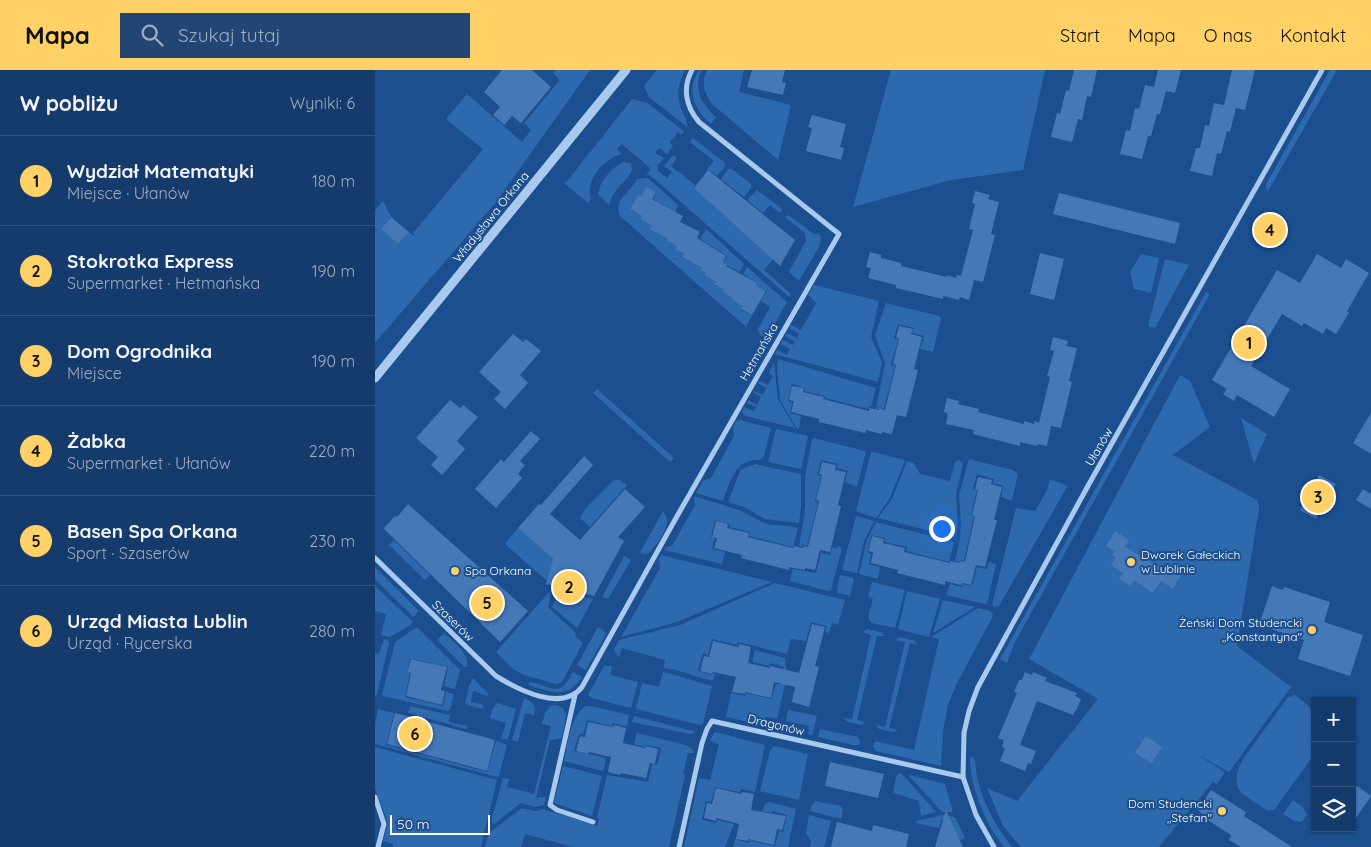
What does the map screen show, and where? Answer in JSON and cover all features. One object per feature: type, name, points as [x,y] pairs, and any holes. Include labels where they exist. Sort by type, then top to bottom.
[{"type":"street","name":"Władysława Orkana","points":[[375,378],[626,70]]},
{"type":"street","name":"Hetmańska","points":[[575,694],[581,687],[839,234],[699,122],[688,106],[686,91],[688,77],[692,70]]},
{"type":"street","name":"Ułanów","points":[[994,847],[976,815],[963,777],[962,753],[964,733],[969,710],[978,687],[1089,484],[1322,70]]},
{"type":"street","name":"Szaserów","points":[[375,558],[496,676],[523,691],[558,699],[568,698],[575,694]]},
{"type":"street","points":[[575,694],[549,805],[557,810],[593,822]]},
{"type":"street","name":"Dragonów","points":[[679,847],[702,742],[707,729],[713,721],[963,777]]},
{"type":"street","points":[[375,797],[384,824],[378,847]]},
{"type":"shaded area","points":[[556,70],[590,70],[496,202],[375,343],[375,210],[383,201],[391,217],[381,229],[398,244],[409,232],[417,238],[413,233],[483,149],[446,119],[467,94],[522,142],[531,130],[524,123],[560,80],[553,73]]},
{"type":"shaded area","points":[[657,70],[685,70],[679,86],[678,96],[687,121],[687,127],[649,97],[644,86]]},
{"type":"shaded area","points":[[699,70],[701,70],[698,84],[700,96],[706,107],[716,117],[711,124],[700,112],[694,99],[693,85]]},
{"type":"shaded area","points":[[707,70],[744,70],[739,92],[791,105],[778,160],[711,103],[704,87]]},
{"type":"shaded area","points":[[891,70],[1045,70],[1023,170],[951,180],[853,207]]},
{"type":"shaded area","points":[[1330,70],[1337,70],[1267,193],[1266,184]]},
{"type":"shaded area","points":[[632,99],[647,103],[684,131],[682,135],[678,132],[670,142],[673,146],[667,154],[659,148],[655,153],[664,158],[657,166],[657,170],[667,178],[672,172],[664,166],[673,155],[677,158],[671,166],[695,185],[694,188],[773,259],[764,270],[791,294],[789,297],[650,175],[646,175],[651,169],[622,144],[617,149],[622,154],[609,160],[593,177],[590,192],[591,199],[588,203],[565,184]]},
{"type":"shaded area","points":[[693,138],[725,163],[725,166],[717,176],[707,169],[714,161],[690,142]]},
{"type":"shaded area","points":[[623,162],[631,163],[632,170],[612,196],[610,206],[598,194],[599,189],[607,175]]},
{"type":"shaded area","points":[[728,169],[732,169],[751,184],[751,188],[744,197],[721,179]]},
{"type":"shaded area","points":[[648,178],[678,205],[675,212],[653,199],[656,193],[646,187],[641,196],[638,195],[630,209],[642,216],[640,219],[667,238],[666,240],[677,246],[676,249],[684,253],[682,257],[702,268],[701,270],[706,273],[705,276],[716,282],[715,285],[724,290],[723,292],[732,298],[731,300],[743,306],[741,310],[752,315],[746,327],[620,216],[618,210],[621,200],[637,179]]},
{"type":"shaded area","points":[[757,190],[782,209],[780,213],[770,205],[763,213],[747,200]]},
{"type":"shaded area","points":[[788,215],[821,237],[819,247],[799,281],[789,272],[806,241],[805,233],[785,217]]},
{"type":"shaded area","points":[[706,229],[744,264],[739,272],[726,265],[724,262],[727,256],[700,239]]},
{"type":"shaded area","points":[[1141,254],[1159,258],[1151,293],[1134,289],[1130,272]]},
{"type":"shaded area","points":[[1165,259],[1189,265],[1155,328],[1148,326]]},
{"type":"shaded area","points":[[747,267],[787,302],[767,338],[760,335],[758,329],[770,307],[761,301],[767,291],[756,286],[757,283],[743,274]]},
{"type":"shaded area","points":[[814,285],[879,301],[871,337],[882,362],[878,382],[775,354],[777,350],[787,355],[790,349],[781,344],[783,340],[793,345],[795,342],[785,336],[787,333],[797,338],[799,334],[789,328],[791,325],[801,330],[816,303],[808,295]]},
{"type":"shaded area","points":[[1206,292],[1210,294],[1015,642],[1007,663],[1000,659]]},
{"type":"shaded area","points":[[886,303],[941,318],[933,352],[920,349],[924,336],[912,333],[914,328],[898,324],[894,338],[898,340],[891,365],[895,366],[884,409],[878,407],[876,409],[885,363],[875,335]]},
{"type":"shaded area","points":[[778,359],[876,388],[871,407],[868,409],[825,398],[825,396],[804,391],[805,388],[792,384],[788,401],[792,403],[790,413],[801,416],[799,429],[797,429],[780,400]]},
{"type":"shaded area","points":[[774,363],[778,399],[795,428],[745,416],[742,412],[744,407],[754,411],[756,407],[747,403],[748,400],[757,405],[761,397],[753,393],[754,391],[763,395],[766,388],[758,383],[759,381],[768,385],[773,376],[769,373]]},
{"type":"shaded area","points":[[1180,375],[1190,381],[1210,427],[1173,455],[1257,500],[1259,508],[1237,646],[1291,687],[1229,772],[1193,752],[1225,772],[1217,784],[1213,782],[1159,847],[1021,847],[1003,826],[987,788],[1017,801],[1098,699],[1029,659]]},
{"type":"shaded area","points":[[597,389],[674,458],[670,462],[593,393]]},
{"type":"shaded area","points":[[1241,418],[1267,434],[1254,464]]},
{"type":"shaded area","points":[[740,420],[771,428],[764,456],[760,460],[752,460],[739,467],[731,479],[723,501],[696,493],[703,481],[711,478],[734,436],[733,428],[736,421]]},
{"type":"shaded area","points":[[776,429],[808,436],[801,469],[768,462]]},
{"type":"shaded area","points":[[814,438],[866,452],[857,487],[845,482],[848,471],[837,468],[838,464],[821,460],[817,475],[821,476],[815,501],[818,502],[807,546],[802,544],[802,547],[799,546],[805,512],[805,476]]},
{"type":"shaded area","points":[[871,453],[905,460],[890,498],[876,518],[856,511]]},
{"type":"shaded area","points":[[969,459],[1013,470],[1018,474],[1012,501],[1001,497],[1003,486],[993,483],[994,479],[977,474],[973,489],[977,490],[971,515],[974,516],[964,561],[960,560],[959,562],[955,561],[961,524],[959,495]]},
{"type":"shaded area","points":[[959,460],[963,464],[956,494],[958,524],[955,537],[878,518],[892,499],[907,461],[914,463],[920,474],[950,481],[955,462]]},
{"type":"shaded area","points":[[755,464],[801,474],[799,523],[765,519],[744,507],[728,502],[740,471]]},
{"type":"shaded area","points":[[1050,479],[1067,487],[999,606],[994,607],[992,605],[1016,508],[1035,511],[1047,490]]},
{"type":"shaded area","points":[[614,480],[620,480],[627,485],[590,527],[580,518],[586,508]]},
{"type":"shaded area","points":[[694,496],[739,510],[771,525],[798,528],[793,547],[749,536],[750,532],[729,527],[729,524],[715,520],[711,537],[715,538],[712,549],[725,552],[722,564],[664,550],[672,546],[695,505]]},
{"type":"shaded area","points":[[663,511],[667,523],[662,536],[649,552],[646,554],[640,553]]},
{"type":"shaded area","points":[[856,516],[874,521],[864,541],[857,573],[842,570]]},
{"type":"shaded area","points":[[876,522],[954,542],[949,562],[906,551],[907,547],[885,542],[885,538],[871,535],[867,552],[871,554],[869,564],[880,567],[878,579],[859,574],[867,540]]},
{"type":"shaded area","points":[[518,528],[553,559],[547,581],[505,544]]},
{"type":"shaded area","points":[[394,540],[430,575],[425,580],[389,545]]},
{"type":"shaded area","points":[[838,546],[842,548],[831,590],[828,591],[790,581],[793,569],[816,573],[821,553],[830,555],[832,547],[837,549]]},
{"type":"shaded area","points":[[661,555],[772,582],[677,622],[621,637],[660,568],[659,559]]},
{"type":"shaded area","points":[[624,556],[631,560],[608,599],[602,597]]},
{"type":"shaded area","points":[[989,562],[996,564],[987,603],[946,595],[950,584],[962,587],[962,584],[972,586],[977,567],[987,569]]},
{"type":"shaded area","points":[[375,567],[419,611],[413,617],[375,579]]},
{"type":"shaded area","points":[[840,575],[854,578],[850,596],[838,593]]},
{"type":"shaded area","points":[[872,582],[905,590],[895,628],[872,623],[869,620],[873,599],[868,597]]},
{"type":"shaded area","points":[[775,583],[845,600],[838,625],[832,623],[829,633],[825,632],[827,626],[811,622],[806,641],[791,639],[787,654],[738,642],[737,645],[712,639],[708,655],[703,653],[698,671],[712,675],[715,673],[713,681],[664,668],[665,660],[622,648],[619,658],[614,650],[619,640],[680,625]]},
{"type":"shaded area","points":[[375,586],[412,621],[411,625],[389,637],[381,635],[386,614],[375,611]]},
{"type":"shaded area","points":[[552,589],[548,607],[576,633],[575,636],[583,643],[562,682],[557,684],[524,675],[513,669],[496,652]]},
{"type":"shaded area","points":[[559,590],[593,599],[577,628],[552,607]]},
{"type":"shaded area","points":[[907,591],[940,599],[929,637],[898,629]]},
{"type":"shaded area","points":[[943,600],[975,607],[933,633]]},
{"type":"shaded area","points":[[978,608],[991,611],[993,616],[958,681],[948,705],[943,731],[941,766],[876,751],[873,746],[875,741],[914,750],[939,639],[931,637]]},
{"type":"shaded area","points":[[417,627],[460,670],[455,689],[444,686],[448,667],[410,658],[407,672],[410,673],[405,697],[443,706],[446,692],[454,694],[450,710],[447,711],[383,696],[382,694],[395,642]]},
{"type":"shaded area","points":[[598,627],[606,634],[586,670],[577,665]]},
{"type":"shaded area","points":[[867,629],[880,632],[885,636],[877,636],[857,720],[865,722],[862,725],[848,722],[843,718],[852,719],[871,635],[863,632]]},
{"type":"shaded area","points":[[444,633],[463,652],[466,657],[467,667],[464,667],[437,640]]},
{"type":"shaded area","points":[[899,637],[915,641],[918,645],[910,643],[889,728],[898,730],[894,732],[879,729],[876,725],[885,727],[905,642],[896,640]]},
{"type":"shaded area","points":[[384,639],[389,641],[389,643],[377,695],[375,695],[375,653],[379,654]]},
{"type":"shaded area","points":[[755,650],[785,658],[787,677],[777,719],[766,717],[762,725],[726,717],[731,693],[745,696],[746,693],[771,699],[776,684],[780,684],[784,667],[770,663],[769,666],[752,662]]},
{"type":"shaded area","points":[[604,666],[612,666],[610,675],[638,682],[631,708],[592,698],[588,695]]},
{"type":"shaded area","points":[[573,672],[582,677],[570,689],[564,692],[528,685],[530,682],[555,689],[559,688],[563,686]]},
{"type":"shaded area","points":[[663,672],[712,686],[703,724],[700,725],[636,709],[642,683],[659,687]]},
{"type":"shaded area","points":[[473,678],[489,695],[473,691],[471,702],[484,705],[482,709],[465,704]]},
{"type":"shaded area","points":[[1295,695],[1311,708],[1311,759],[1275,809],[1268,811],[1241,793],[1237,785],[1238,772],[1243,759],[1288,697]]},
{"type":"shaded area","points":[[524,698],[532,702],[535,708],[534,715],[525,713],[518,742],[512,740]]},
{"type":"shaded area","points":[[497,703],[516,709],[508,739],[501,739],[506,723],[490,718],[492,710]]},
{"type":"shaded area","points":[[556,705],[563,708],[566,715],[562,738],[550,740],[536,798],[546,797],[544,805],[535,807],[521,803],[494,824],[491,822],[503,778],[509,779],[507,787],[534,794],[551,726],[542,724],[545,713],[550,706]]},
{"type":"shaded area","points":[[410,706],[450,715],[449,722],[467,726],[466,729],[408,713]]},
{"type":"shaded area","points":[[586,706],[629,715],[627,727],[613,723],[612,726],[587,720],[583,735],[579,734],[574,751],[606,758],[603,771],[564,761],[573,723],[576,716]]},
{"type":"shaded area","points":[[378,709],[394,713],[386,745],[487,772],[496,741],[507,745],[499,776],[375,744],[375,724]]},
{"type":"shaded area","points":[[788,710],[817,716],[812,736],[808,734],[809,726],[786,721]]},
{"type":"shaded area","points":[[634,716],[696,732],[691,734],[632,722]]},
{"type":"shaded area","points":[[820,729],[858,737],[859,745],[818,737]]},
{"type":"shaded area","points":[[715,732],[765,745],[755,792],[741,789],[740,792],[715,787],[711,802],[706,801],[702,820],[716,823],[718,820],[734,824],[725,847],[684,847],[699,778],[710,780],[719,744],[710,740]]},
{"type":"shaded area","points":[[637,733],[686,745],[694,753],[688,753],[669,847],[573,847],[525,834],[521,847],[485,847],[489,833],[522,808],[535,811],[543,809],[597,826],[599,819],[597,818],[607,775],[648,782],[652,764],[657,765],[661,748],[634,744]]},
{"type":"shaded area","points":[[774,746],[808,754],[799,800],[760,791],[770,750]]},
{"type":"shaded area","points":[[375,747],[497,780],[481,847],[393,847],[393,844],[383,841],[388,823],[375,789]]},
{"type":"shaded area","points":[[970,757],[974,758],[977,777],[986,805],[995,823],[1012,847],[1004,847],[985,816],[976,793]]},
{"type":"shaded area","points":[[563,766],[602,776],[592,816],[554,803]]},
{"type":"shaded area","points":[[899,773],[903,775],[936,812],[921,816],[919,801],[893,793],[896,777]]},
{"type":"shaded area","points":[[910,775],[945,784],[953,812],[942,812]]},
{"type":"shaded area","points":[[1293,800],[1303,807],[1307,815],[1302,822],[1294,821],[1283,814]]},
{"type":"shaded area","points":[[815,801],[841,806],[843,810],[841,819],[810,811]]},
{"type":"shaded area","points":[[769,802],[796,809],[788,847],[733,847],[735,839],[749,843],[749,840],[775,846],[779,831],[783,832],[787,815],[773,811],[772,813],[762,811],[765,804]]},
{"type":"shaded area","points":[[809,815],[831,821],[824,847],[810,847],[811,841],[806,833]]},
{"type":"shaded area","points":[[943,815],[955,817],[965,838],[960,840],[950,819],[942,819],[939,828],[916,823],[916,821]]},
{"type":"building","points":[[502,70],[532,70],[551,87],[521,123],[512,116],[504,125],[493,115],[500,107],[484,92]]},
{"type":"building","points":[[752,70],[785,70],[782,82],[786,83],[783,95],[747,87]]},
{"type":"building","points":[[1074,70],[1097,70],[1091,97],[1087,96],[1082,120],[1078,119],[1072,142],[1051,137],[1057,113],[1060,114],[1066,90],[1069,91]]},
{"type":"building","points":[[1158,70],[1181,70],[1175,93],[1166,91],[1160,114],[1157,114],[1151,136],[1148,136],[1142,159],[1120,154],[1126,130],[1130,131],[1135,108],[1139,109],[1145,85],[1154,87]]},
{"type":"building","points":[[1232,70],[1255,70],[1245,110],[1236,108],[1230,132],[1227,131],[1221,154],[1217,153],[1212,176],[1190,171],[1196,148],[1200,148],[1205,125],[1209,126],[1214,103],[1224,105]]},
{"type":"building","points":[[812,115],[846,124],[840,147],[844,148],[841,160],[806,151],[812,128],[808,127]]},
{"type":"building","points":[[708,170],[795,240],[780,266],[694,188]]},
{"type":"building","points":[[646,187],[656,192],[652,199],[683,216],[680,222],[700,232],[697,238],[726,256],[723,262],[727,264],[726,266],[757,283],[756,286],[766,291],[752,315],[741,309],[743,306],[731,300],[732,298],[723,292],[724,290],[714,284],[716,282],[705,276],[706,273],[700,270],[702,268],[682,257],[684,253],[675,249],[677,246],[650,229],[652,226],[640,219],[642,216],[630,209],[638,195],[641,196]]},
{"type":"building","points":[[975,191],[990,195],[988,199],[999,202],[991,234],[995,235],[983,282],[974,280],[969,300],[960,297],[959,300],[943,296],[943,299],[896,288],[896,285],[868,278],[871,268],[866,267],[870,252],[881,255],[881,258],[901,263],[901,266],[947,277],[947,275],[956,278],[957,275],[961,276],[973,230],[969,229],[975,204],[972,203]]},
{"type":"building","points":[[1059,193],[1180,223],[1175,244],[1053,214]]},
{"type":"building","points":[[391,217],[409,232],[398,244],[381,229]]},
{"type":"building","points":[[1260,218],[1271,222],[1275,220],[1283,223],[1287,228],[1285,236],[1278,241],[1255,236],[1252,231],[1255,221]]},
{"type":"building","points":[[1040,253],[1064,259],[1054,300],[1030,294]]},
{"type":"building","points":[[1317,254],[1341,268],[1346,259],[1369,273],[1347,311],[1349,313],[1336,334],[1326,328],[1323,334],[1304,323],[1302,326],[1282,314],[1251,366],[1290,389],[1274,417],[1237,395],[1234,401],[1223,394],[1227,389],[1212,380],[1277,270],[1300,283]]},
{"type":"building","points":[[899,326],[913,329],[911,334],[922,337],[914,369],[918,370],[906,417],[897,415],[892,434],[882,432],[882,434],[866,430],[865,433],[819,422],[819,419],[791,412],[794,401],[789,400],[792,386],[804,388],[803,392],[824,397],[823,399],[869,411],[869,408],[885,410],[896,365],[893,364],[899,339],[896,338]]},
{"type":"building","points":[[513,334],[523,342],[526,339],[541,351],[520,375],[528,383],[505,409],[494,399],[501,392],[479,372]]},
{"type":"building","points":[[1053,337],[1068,341],[1066,346],[1077,348],[1069,381],[1072,382],[1061,428],[1051,426],[1047,446],[1020,442],[1020,446],[973,434],[974,430],[946,424],[948,414],[944,412],[947,398],[959,401],[958,404],[979,409],[978,412],[1024,424],[1024,421],[1034,424],[1034,421],[1039,423],[1050,377],[1047,376],[1054,351],[1050,350]]},
{"type":"building","points":[[450,400],[460,408],[463,405],[478,417],[457,441],[465,449],[442,475],[431,465],[438,457],[416,438]]},
{"type":"building","points":[[1371,413],[1371,454],[1353,443]]},
{"type":"building","points":[[531,431],[540,439],[520,461],[525,465],[518,474],[522,478],[496,508],[475,489],[501,459],[504,462]]},
{"type":"building","points":[[584,456],[593,465],[550,514],[580,540],[625,489],[645,507],[618,537],[624,541],[594,596],[546,584],[553,559],[518,528]]},
{"type":"building","points":[[822,462],[836,465],[835,470],[846,472],[838,505],[841,506],[830,552],[820,550],[815,570],[789,567],[789,570],[741,558],[742,555],[714,548],[717,538],[712,537],[716,521],[728,524],[727,528],[749,533],[748,537],[793,548],[794,546],[808,547],[819,501],[816,500],[822,475],[819,474]]},
{"type":"building","points":[[1319,475],[1336,484],[1316,519],[1300,510]]},
{"type":"building","points":[[978,477],[992,480],[991,484],[1002,487],[994,520],[997,520],[985,567],[976,565],[971,585],[962,583],[961,585],[945,581],[945,585],[897,573],[898,570],[871,563],[873,552],[868,551],[872,536],[884,539],[883,543],[905,548],[904,552],[950,563],[950,561],[965,562],[975,516],[972,515],[978,490],[975,489]]},
{"type":"building","points":[[1363,489],[1371,494],[1371,509],[1356,500]]},
{"type":"building","name":"Spa Orkana","points":[[408,504],[528,611],[500,642],[385,530],[384,528]]},
{"type":"building","name":"Dworek Gałeckich w Lublinie","points":[[1115,531],[1129,540],[1125,547],[1164,570],[1167,566],[1181,575],[1173,589],[1161,581],[1153,593],[1134,580],[1131,586],[1119,579],[1123,573],[1111,565],[1116,557],[1112,555],[1114,551],[1106,546]]},
{"type":"building","name":"Żeński Dom Studencki ,,Konstantyna\"","points":[[1272,586],[1283,590],[1284,587],[1330,602],[1324,622],[1363,635],[1350,676],[1298,659],[1304,640],[1259,625]]},
{"type":"building","points":[[812,624],[825,627],[815,666],[819,667],[809,707],[792,702],[795,687],[774,682],[771,698],[745,692],[745,694],[732,692],[736,677],[700,671],[704,656],[709,657],[713,641],[738,647],[739,644],[751,647],[748,663],[799,673]]},
{"type":"building","points":[[411,659],[447,667],[441,690],[445,691],[442,705],[406,696],[411,673],[407,672]]},
{"type":"building","points":[[1025,672],[1032,675],[1033,672],[1047,678],[1045,681],[1077,693],[1075,696],[1081,699],[1073,715],[1037,701],[1020,745],[1036,751],[1031,764],[1028,763],[1025,771],[1000,761],[1005,748],[1002,747],[1004,740],[998,738],[1017,693],[1014,692]]},
{"type":"building","points":[[395,713],[495,740],[487,771],[387,744]]},
{"type":"building","points":[[588,722],[626,728],[623,743],[658,749],[655,764],[650,763],[646,778],[608,772],[611,757],[576,751],[580,736],[585,737]]},
{"type":"building","points":[[1146,736],[1162,747],[1152,763],[1135,753]]},
{"type":"building","points":[[830,762],[884,774],[878,798],[825,786]]},
{"type":"building","points":[[1357,786],[1371,796],[1356,818]]},
{"type":"building","points":[[716,788],[741,794],[742,792],[754,794],[751,810],[786,816],[782,830],[777,829],[774,845],[748,839],[748,841],[736,839],[739,824],[716,818],[716,821],[704,818],[707,803],[712,804]]},
{"type":"building","points":[[1211,790],[1246,812],[1244,816],[1292,847],[1241,847],[1229,840],[1231,835],[1203,817],[1204,815],[1198,810]]},
{"type":"building","points":[[946,810],[963,847],[935,847]]},
{"type":"building","points":[[837,822],[872,831],[873,825],[909,834],[906,847],[831,847]]},
{"type":"place","name":"Żabka","points":[[1270,230]]},
{"type":"place","name":"Wydział Matematyki","points":[[1249,343]]},
{"type":"place","name":"Dom Ogrodnika","points":[[1318,497]]},
{"type":"place","name":"Dworek Gałeckich w Lublinie","points":[[1131,562]]},
{"type":"place","name":"Spa Orkana","points":[[455,571]]},
{"type":"place","name":"Stokrotka Express","points":[[569,587]]},
{"type":"place","name":"Basen Spa Orkana","points":[[487,603]]},
{"type":"place","name":"Żeński Dom Studencki ,,Konstantyna\"","points":[[1312,630]]},
{"type":"place","name":"Urząd Miasta Lublin","points":[[415,734]]},
{"type":"place","name":"Dom Studencki ,,Stefan\"","points":[[1222,811]]}]
